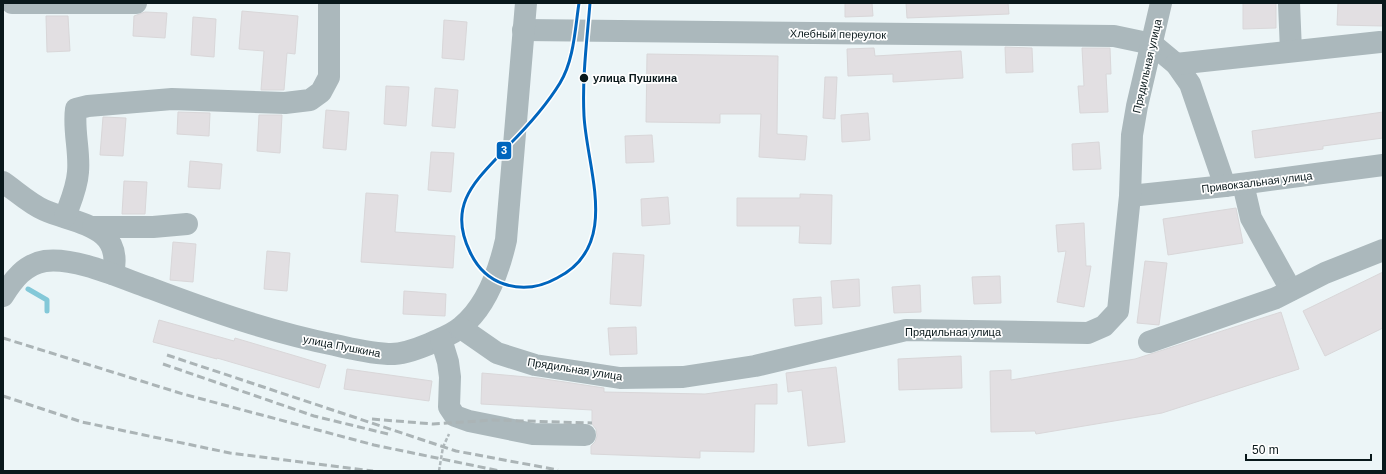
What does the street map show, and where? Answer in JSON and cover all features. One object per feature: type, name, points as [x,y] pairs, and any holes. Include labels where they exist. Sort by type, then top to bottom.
[{"type":"street","points":[[12,3],[136,3]]},
{"type":"street","points":[[65,217],[76,189],[79,172],[74,120],[76,109],[88,106],[172,99],[284,103],[310,100],[321,92],[329,77],[329,3]]},
{"type":"street","name":"улица Пушкина","points":[[3,296],[14,278],[27,268],[44,261],[59,261],[82,265],[112,274],[218,314],[301,338],[345,347],[389,354],[417,349],[441,339],[461,328],[477,310],[494,280],[500,266],[506,240],[523,30],[522,3]]},
{"type":"street","name":"Прядильная улица","points":[[461,328],[497,353],[535,365],[620,378],[683,377],[755,366],[906,330],[1088,333],[1104,326],[1118,311],[1130,196],[1132,135],[1137,106],[1161,3]]},
{"type":"street","points":[[1289,3],[1291,51]]},
{"type":"street","name":"Хлебный переулок","points":[[523,30],[1114,36],[1152,44]]},
{"type":"street","points":[[1176,64],[1380,42]]},
{"type":"street","points":[[1152,44],[1176,64],[1190,84],[1234,185],[1291,290]]},
{"type":"street","name":"Привокзальная улица","points":[[1130,196],[1234,185],[1383,165]]},
{"type":"street","points":[[3,182],[43,210],[93,227],[153,227],[187,224]]},
{"type":"street","points":[[93,227],[107,240],[115,255],[112,274]]},
{"type":"street","points":[[1149,342],[1276,298],[1324,273],[1383,250]]},
{"type":"street","points":[[441,339],[448,362],[450,377],[449,407],[455,416],[469,421],[533,434],[585,435]]},
{"type":"path","points":[[439,471],[443,447],[454,422],[455,416]]},
{"type":"building","points":[[845,3],[872,3],[873,16],[845,17]]},
{"type":"building","points":[[906,3],[1008,3],[1009,14],[907,18]]},
{"type":"building","points":[[1243,3],[1276,3],[1276,28],[1243,29]]},
{"type":"building","points":[[1338,3],[1383,3],[1383,26],[1337,25]]},
{"type":"building","points":[[242,11],[298,16],[295,54],[287,53],[284,90],[261,90],[264,51],[239,49]]},
{"type":"building","points":[[145,12],[167,13],[165,38],[133,36],[134,16]]},
{"type":"building","points":[[46,16],[68,16],[70,51],[47,52]]},
{"type":"building","points":[[193,17],[216,19],[214,57],[191,55]]},
{"type":"building","points":[[444,20],[467,22],[464,60],[442,58]]},
{"type":"building","points":[[1005,47],[1032,48],[1033,72],[1006,73]]},
{"type":"building","points":[[874,48],[875,56],[961,51],[963,78],[893,82],[893,74],[848,76],[847,49]]},
{"type":"building","points":[[1082,48],[1110,48],[1111,74],[1106,74],[1108,112],[1080,113],[1078,86],[1084,86]]},
{"type":"building","points":[[647,54],[778,56],[777,134],[807,136],[805,160],[759,157],[761,114],[720,114],[720,123],[646,122]]},
{"type":"building","points":[[825,77],[837,77],[835,119],[823,118]]},
{"type":"building","points":[[386,86],[409,87],[406,126],[384,124]]},
{"type":"building","points":[[435,88],[458,90],[455,128],[432,126]]},
{"type":"building","points":[[326,110],[349,112],[346,150],[323,148]]},
{"type":"building","points":[[178,112],[210,113],[209,136],[177,134]]},
{"type":"building","points":[[1383,112],[1383,138],[1323,146],[1323,149],[1255,158],[1252,131]]},
{"type":"building","points":[[868,113],[870,140],[842,142],[841,115]]},
{"type":"building","points":[[259,115],[282,115],[280,153],[257,151]]},
{"type":"building","points":[[103,117],[126,118],[123,156],[100,155]]},
{"type":"building","points":[[652,135],[654,162],[626,163],[625,136]]},
{"type":"building","points":[[1099,142],[1101,169],[1073,170],[1072,144]]},
{"type":"building","points":[[431,152],[454,153],[451,192],[428,190]]},
{"type":"building","points":[[190,161],[222,164],[220,189],[188,187]]},
{"type":"building","points":[[124,181],[147,182],[145,214],[122,214]]},
{"type":"building","points":[[366,193],[398,195],[395,232],[455,236],[453,268],[361,262]]},
{"type":"building","points":[[800,194],[832,195],[831,244],[799,243],[800,226],[737,226],[737,198],[800,198]]},
{"type":"building","points":[[668,197],[670,224],[642,226],[641,199]]},
{"type":"building","points":[[1236,208],[1243,243],[1168,255],[1163,219]]},
{"type":"building","points":[[1084,223],[1086,266],[1091,266],[1084,307],[1057,302],[1066,251],[1058,252],[1056,225]]},
{"type":"building","points":[[173,242],[196,244],[193,282],[170,280]]},
{"type":"building","points":[[267,251],[290,253],[287,291],[264,289]]},
{"type":"building","points":[[613,253],[644,255],[641,306],[610,304]]},
{"type":"building","points":[[1145,261],[1167,263],[1159,325],[1137,323]]},
{"type":"building","points":[[1383,272],[1383,328],[1325,356],[1303,311]]},
{"type":"building","points":[[1000,276],[1001,303],[974,304],[972,277]]},
{"type":"building","points":[[859,279],[860,306],[833,308],[831,281]]},
{"type":"building","points":[[920,285],[921,312],[894,313],[892,287]]},
{"type":"building","points":[[404,291],[446,294],[445,316],[403,314]]},
{"type":"building","points":[[821,297],[822,324],[795,326],[793,299]]},
{"type":"building","points":[[1281,312],[1299,369],[1162,413],[1036,434],[1035,431],[991,432],[990,371],[1011,370],[1011,380],[1135,359]]},
{"type":"building","points":[[159,320],[234,341],[235,338],[326,365],[319,388],[217,358],[153,342]]},
{"type":"building","points":[[636,327],[637,354],[610,355],[608,328]]},
{"type":"building","points":[[961,356],[962,388],[899,390],[898,359]]},
{"type":"building","points":[[836,367],[845,442],[808,446],[802,390],[788,392],[786,373]]},
{"type":"building","points":[[347,369],[432,381],[429,401],[344,389]]},
{"type":"building","points":[[482,373],[538,378],[604,388],[604,392],[705,394],[777,384],[777,404],[755,404],[754,452],[700,451],[700,458],[591,454],[591,446],[595,442],[597,436],[596,429],[592,424],[592,410],[481,404]]},
{"type":"waterway","points":[[28,289],[47,300],[47,311]]},
{"type":"railway","points":[[3,338],[183,394],[374,445],[500,471]]},
{"type":"railway","points":[[167,355],[456,451],[558,470]]},
{"type":"railway","points":[[163,364],[314,416],[388,434]]},
{"type":"railway","points":[[3,396],[82,422],[230,453],[373,471]]},
{"type":"railway","points":[[372,419],[433,424],[493,420],[592,423]]},
{"type":"transit line","name":"3","points":[[579,3],[571,54],[565,74],[560,83],[536,116],[476,181],[464,206],[462,219],[464,235],[470,252],[488,276],[511,286],[531,287],[551,281],[577,264],[589,247],[594,227],[596,205],[584,116],[585,59],[590,3]]},
{"type":"place","name":"улица Пушкина","points":[[584,78]]}]
